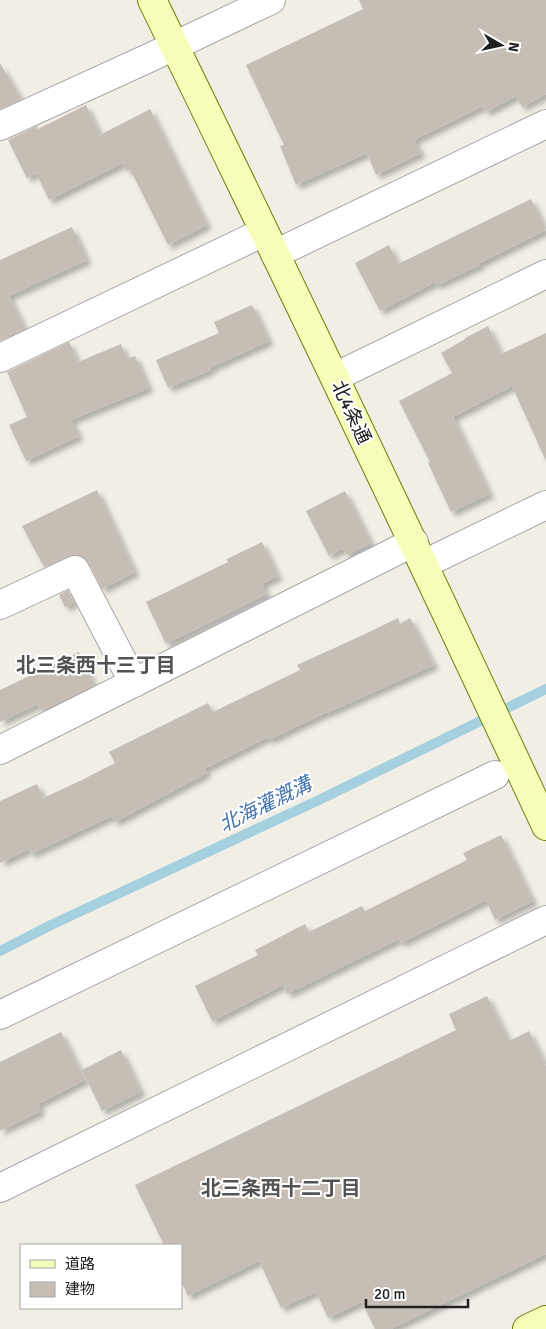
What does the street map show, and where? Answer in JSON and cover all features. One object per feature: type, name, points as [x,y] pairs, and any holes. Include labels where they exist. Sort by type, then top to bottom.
[{"type":"street","name":"北4条通","points":[[152,0],[335,376],[546,826]]},
{"type":"street","points":[[0,126],[271,0]]},
{"type":"street","points":[[0,358],[546,124]]},
{"type":"street","points":[[335,376],[546,274]]},
{"type":"street","points":[[0,750],[134,683],[419,553],[546,505]]},
{"type":"street","points":[[0,605],[75,570],[134,683]]},
{"type":"street","points":[[0,1015],[495,775]]},
{"type":"street","points":[[0,1188],[546,920]]},
{"type":"street","points":[[527,1329],[546,1320]]},
{"type":"building","points":[[359,0],[546,0],[546,94],[522,107],[516,96],[486,112],[483,106],[414,140],[421,153],[376,175],[367,153],[296,185],[280,146],[284,145],[246,65],[363,9]]},
{"type":"building","points":[[0,63],[21,99],[0,109]]},
{"type":"building","points":[[86,105],[100,135],[150,109],[207,225],[168,245],[130,169],[127,171],[123,163],[49,200],[36,173],[27,178],[8,140],[37,126],[38,129]]},
{"type":"building","points":[[531,199],[546,230],[480,263],[480,265],[437,285],[435,282],[380,311],[355,263],[389,245],[398,264]]},
{"type":"building","points":[[72,227],[87,260],[9,296],[25,329],[0,341],[0,260]]},
{"type":"building","points":[[252,305],[269,341],[210,368],[211,370],[168,388],[156,360],[219,333],[214,322]]},
{"type":"building","points":[[488,326],[501,354],[546,333],[546,461],[512,386],[453,417],[490,494],[451,512],[428,463],[430,462],[399,401],[452,373],[441,353]]},
{"type":"building","points":[[69,342],[78,362],[121,344],[127,359],[135,356],[149,388],[71,420],[79,436],[26,461],[9,425],[27,417],[7,372]]},
{"type":"building","points":[[97,490],[135,572],[102,589],[89,563],[83,557],[76,554],[44,567],[22,526]]},
{"type":"building","points":[[345,491],[371,543],[346,555],[343,548],[329,556],[306,511]]},
{"type":"building","points":[[262,542],[278,576],[262,584],[267,594],[166,644],[146,602],[228,562],[227,559]]},
{"type":"building","points":[[68,590],[74,603],[65,607],[59,595]]},
{"type":"building","points":[[398,618],[400,624],[410,618],[434,665],[269,740],[268,737],[204,769],[207,773],[115,822],[112,816],[31,854],[29,849],[0,863],[0,801],[37,784],[43,798],[115,763],[109,752],[208,703],[213,712],[300,670],[297,665]]},
{"type":"building","points":[[79,652],[94,685],[41,711],[38,704],[0,722],[0,690]]},
{"type":"building","points":[[501,835],[533,901],[495,920],[486,900],[401,943],[399,939],[287,994],[283,985],[212,1021],[195,986],[258,955],[255,950],[305,924],[309,932],[362,906],[365,911],[467,860],[463,853]]},
{"type":"building","points":[[487,996],[509,1041],[529,1031],[546,1066],[546,1254],[391,1329],[375,1329],[362,1302],[328,1318],[316,1292],[281,1308],[259,1261],[188,1296],[182,1283],[182,1244],[164,1244],[135,1185],[456,1030],[449,1014]]},
{"type":"building","points":[[61,1032],[85,1080],[38,1104],[41,1111],[0,1131],[0,1062]]},
{"type":"building","points":[[121,1050],[141,1092],[102,1111],[82,1070]]},
{"type":"waterway","name":"北海灌漑溝","points":[[0,951],[51,925],[319,800],[546,689]]},
{"type":"district","name":"北三条西十三丁目","points":[[96,665]]},
{"type":"district","name":"北三条西十二丁目","points":[[281,1188]]}]
